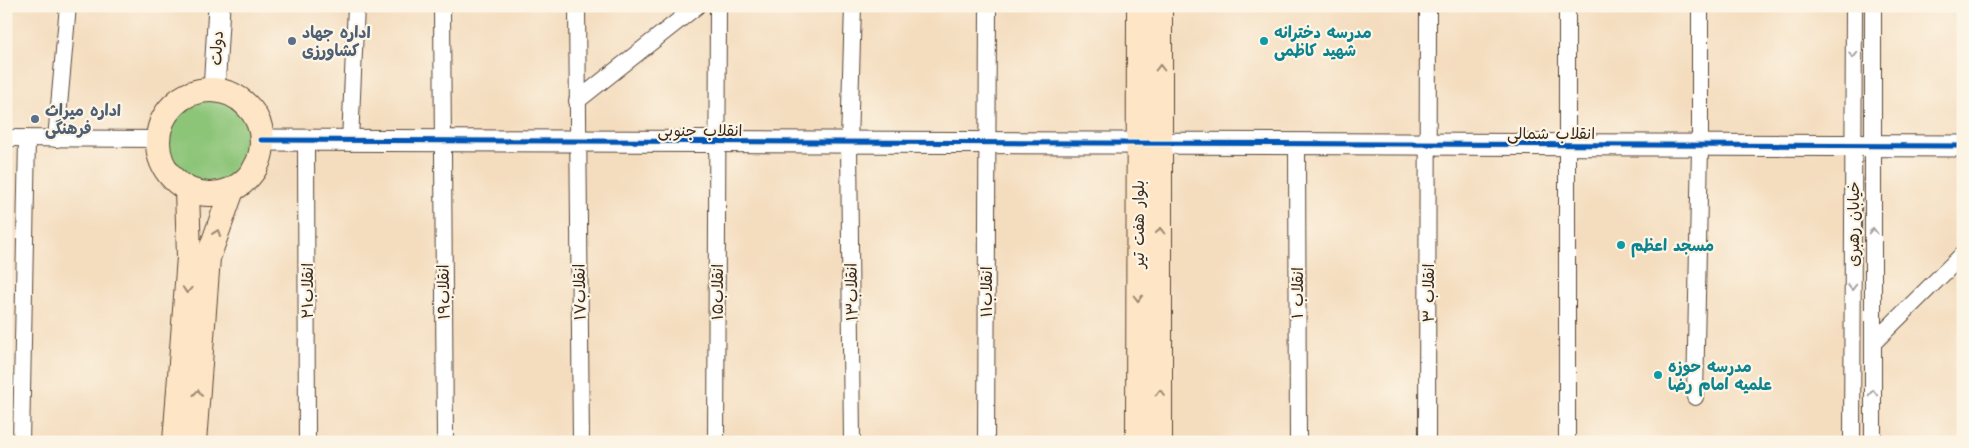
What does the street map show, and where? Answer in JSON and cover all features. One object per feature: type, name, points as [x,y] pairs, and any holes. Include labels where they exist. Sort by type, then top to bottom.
[{"type":"main road","name":"بلوار هفت تیر","points":[[1139,6],[1149,144],[1160,442]]},
{"type":"main road","name":"بلوار هفت تیر","points":[[1138,442],[1149,144],[1160,6]]},
{"type":"main road","points":[[214,91],[229,94],[242,101],[252,112],[259,125],[260,155],[254,169],[244,181],[232,190],[217,194],[202,194],[187,189],[174,181],[165,169],[159,154],[158,139],[162,123],[170,109],[183,98],[198,92],[214,91]]},
{"type":"main road","points":[[176,442],[189,256],[187,189]]},
{"type":"main road","points":[[194,442],[208,258],[232,190]]},
{"type":"street","points":[[56,139],[68,6]]},
{"type":"street","name":"دولت","points":[[214,91],[219,6]]},
{"type":"street","points":[[350,141],[356,6]]},
{"type":"street","name":"انقلاب۱۹","points":[[442,6],[444,442]]},
{"type":"street","name":"انقلاب۱۷","points":[[577,6],[581,442]]},
{"type":"street","points":[[577,101],[697,6]]},
{"type":"street","name":"انقلاب۱۵","points":[[716,442],[718,6]]},
{"type":"street","name":"انقلاب۱۳","points":[[852,442],[849,143],[853,6]]},
{"type":"street","name":"انقلاب۱۱","points":[[986,442],[988,6]]},
{"type":"street","name":"انقلاب ۳","points":[[1427,442],[1428,6]]},
{"type":"street","points":[[1567,6],[1567,442]]},
{"type":"street","points":[[1695,397],[1700,146],[1700,6]]},
{"type":"street","name":"خیابان رهبری","points":[[1854,6],[1873,343],[1873,442]]},
{"type":"street","name":"خیابان رهبری","points":[[1852,442],[1863,146],[1873,6]]},
{"type":"street","points":[[6,138],[158,139]]},
{"type":"street","points":[[22,442],[27,139]]},
{"type":"street","name":"انقلاب جنوبی","points":[[261,140],[1149,144]]},
{"type":"street","name":"انقلاب۲۱","points":[[306,141],[307,442]]},
{"type":"street","name":"انقلاب شمالی","points":[[1149,144],[1963,146]]},
{"type":"street","name":"انقلاب ۱","points":[[1297,144],[1298,442]]},
{"type":"street","points":[[1873,343],[1963,254]]},
{"type":"green space","points":[[209,98],[226,102],[241,111],[250,126],[254,143],[250,160],[241,175],[226,184],[209,188],[192,184],[177,175],[168,160],[164,143],[168,126],[177,111],[192,102]]},
{"type":"cycle path","points":[[261,140],[1963,146]]},
{"type":"place","name":"اداره جهاد کشاورزی","points":[[292,41]]},
{"type":"place","name":"مدرسه دخترانه شهید کاظمی","points":[[1264,41]]},
{"type":"place","name":"اداره میراث فرهنگی","points":[[35,119]]},
{"type":"place","name":"مسجد اعظم","points":[[1621,245]]},
{"type":"place","name":"مدرسه حوزه علمیه امام رضا","points":[[1658,375]]}]
